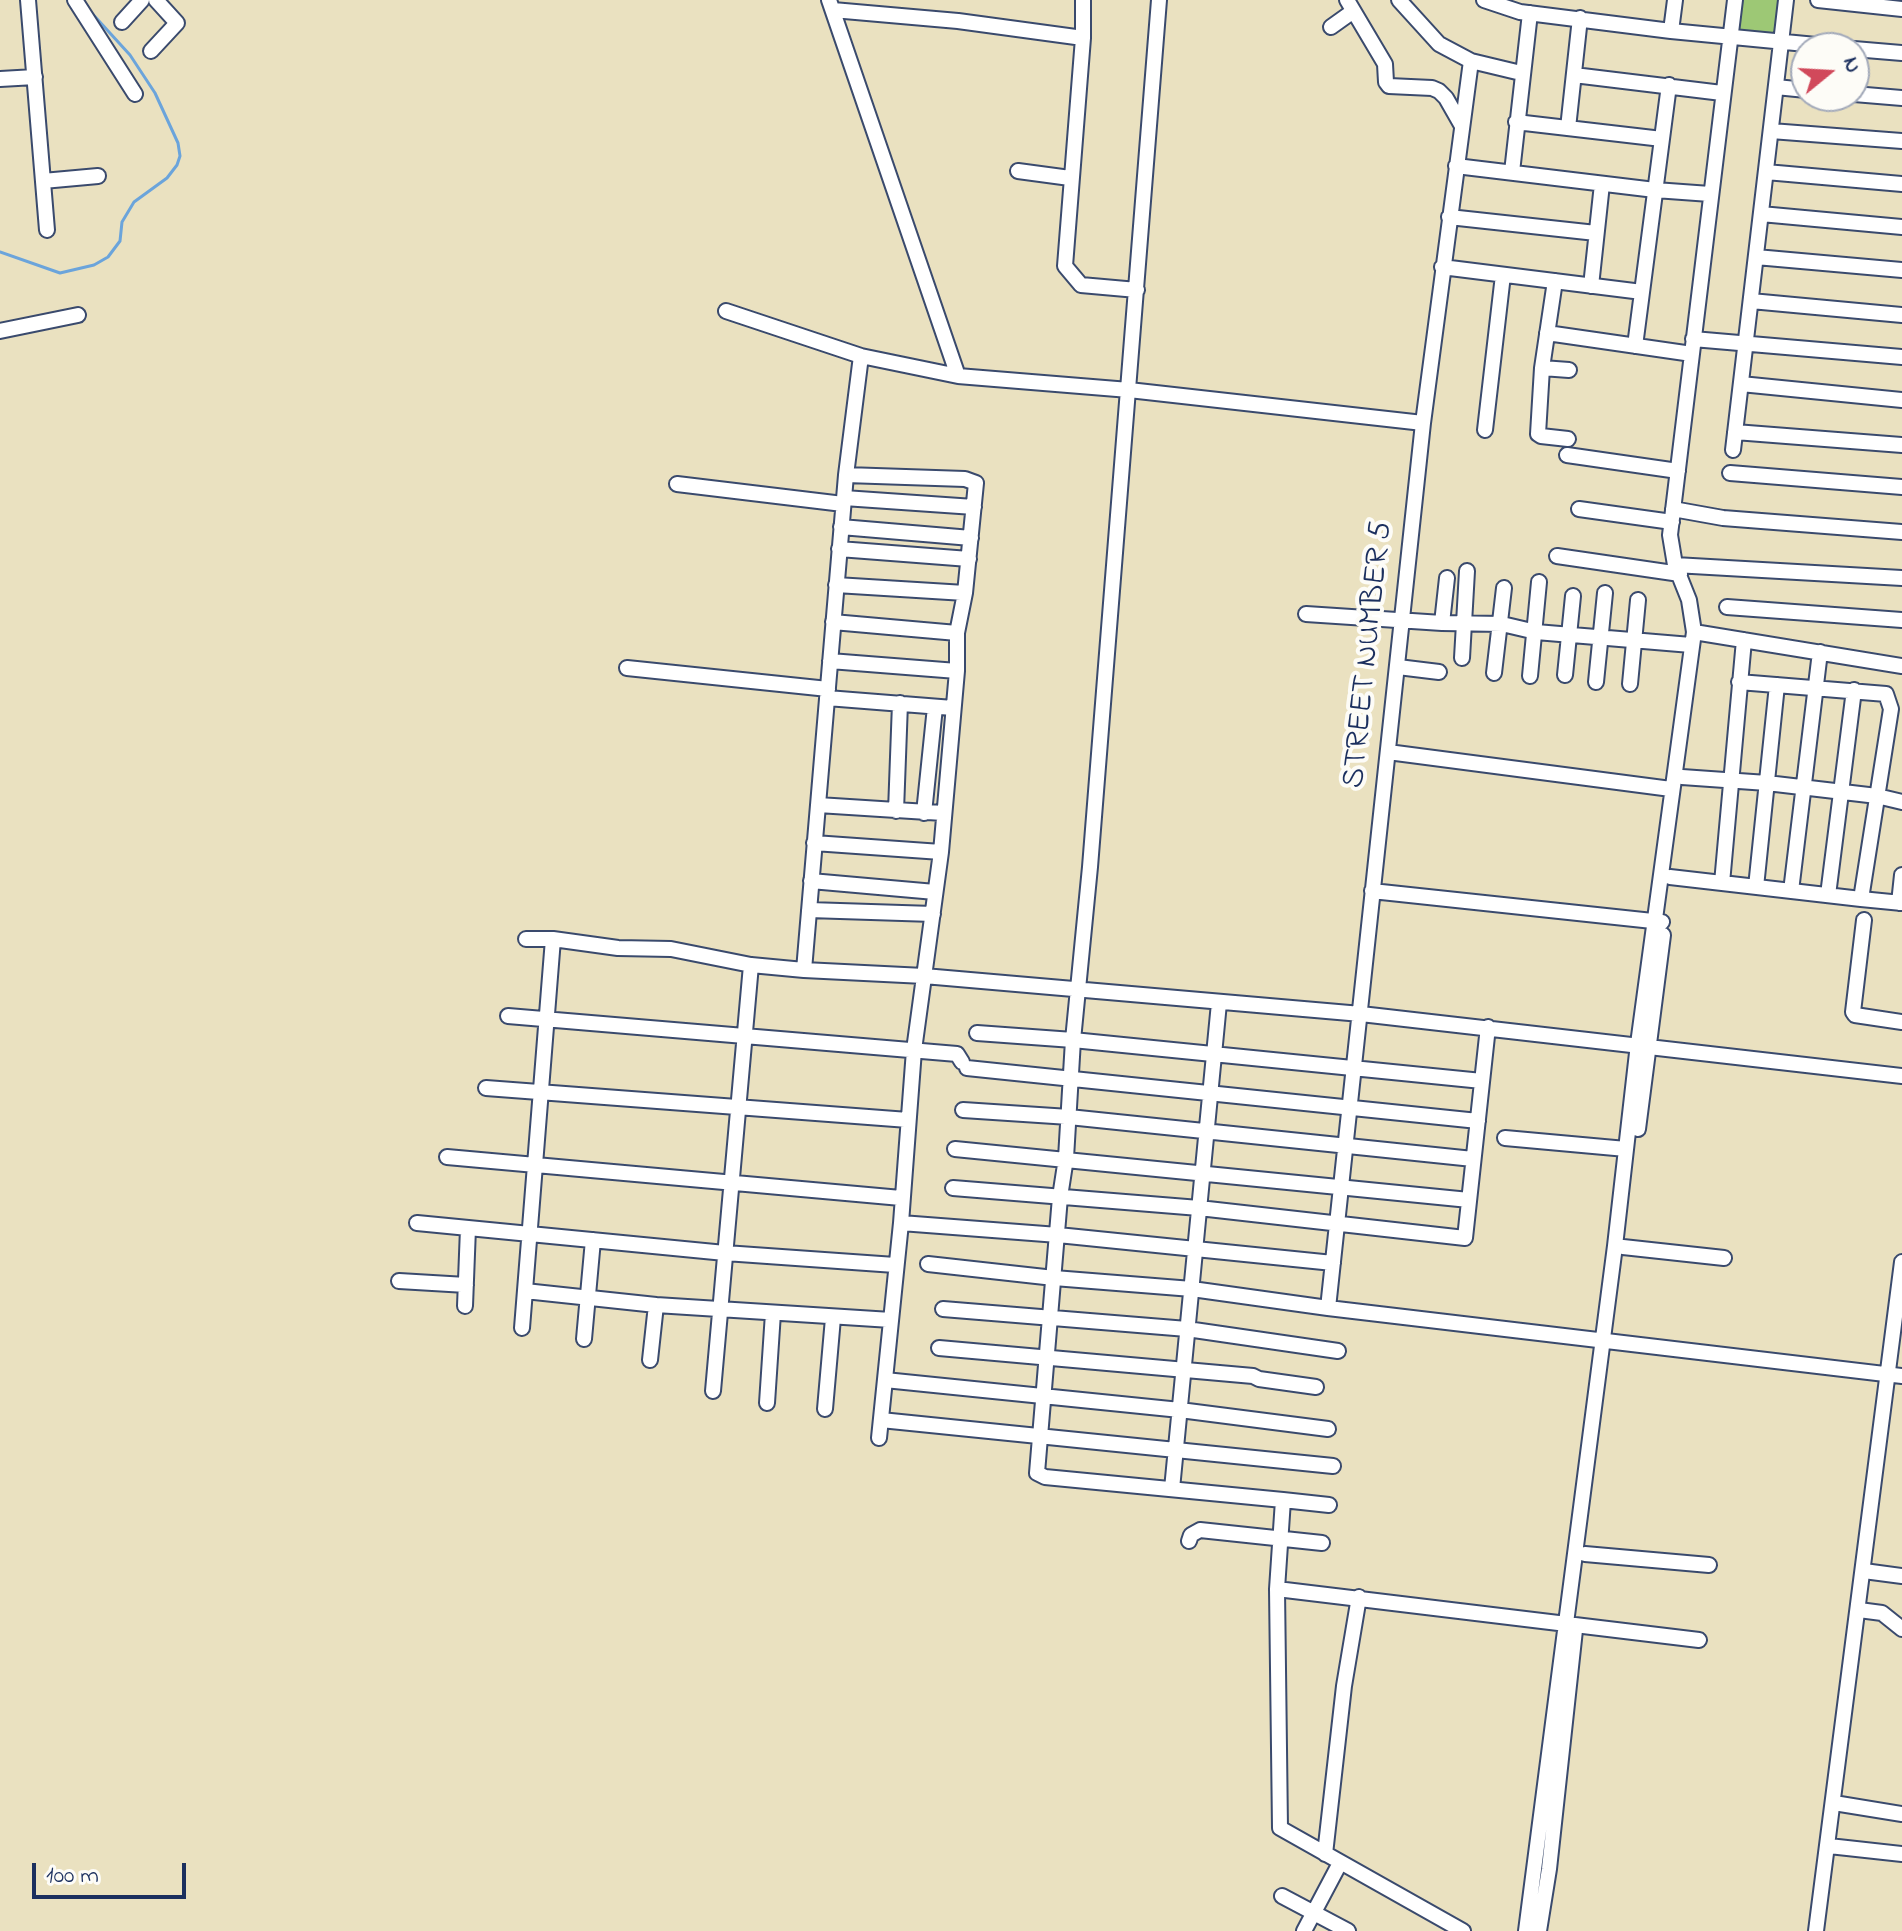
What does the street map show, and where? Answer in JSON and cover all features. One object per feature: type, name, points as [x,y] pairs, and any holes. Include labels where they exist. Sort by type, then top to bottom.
[{"type":"street","points":[[28,0],[47,230]]},
{"type":"street","points":[[75,0],[135,94]]},
{"type":"street","points":[[122,22],[142,0]]},
{"type":"street","points":[[151,51],[177,23],[156,0]]},
{"type":"street","points":[[1083,0],[1083,38],[1065,266],[1081,285],[1137,290]]},
{"type":"street","points":[[1159,0],[1073,1040],[1066,1158],[1036,1470],[1040,1476],[1329,1505]]},
{"type":"street","points":[[1399,0],[1439,44],[1471,61],[1521,73]]},
{"type":"street","points":[[1671,31],[1675,0]]},
{"type":"street","points":[[1660,922],[1670,877],[1696,637],[1670,535],[1735,0]]},
{"type":"street","points":[[1733,450],[1786,0]]},
{"type":"street","points":[[1818,0],[1902,9]]},
{"type":"street","points":[[1488,1],[1530,13],[1790,42]]},
{"type":"street","points":[[958,376],[831,5],[1083,38]]},
{"type":"street","points":[[1331,27],[1350,6],[1385,64],[1389,86],[1439,91],[1462,126]]},
{"type":"street","points":[[1512,172],[1530,13]]},
{"type":"street","points":[[1568,128],[1580,18]]},
{"type":"street","points":[[1870,50],[1902,53]]},
{"type":"street","name":"STREET NUMBER 5","points":[[1328,1308],[1423,423],[1471,61]]},
{"type":"street","points":[[1574,75],[1722,93]]},
{"type":"street","points":[[0,79],[35,77]]},
{"type":"street","points":[[1635,346],[1669,85]]},
{"type":"street","points":[[1776,87],[1790,88]]},
{"type":"street","points":[[1870,95],[1902,98]]},
{"type":"street","points":[[1516,122],[1662,139]]},
{"type":"street","points":[[1771,131],[1902,141]]},
{"type":"street","points":[[1456,166],[1710,194]]},
{"type":"street","points":[[1018,171],[1070,178]]},
{"type":"street","points":[[1766,172],[1902,184]]},
{"type":"street","points":[[43,181],[98,176]]},
{"type":"street","points":[[1591,286],[1602,184]]},
{"type":"street","points":[[1761,214],[1902,227]]},
{"type":"street","points":[[1449,217],[1596,233]]},
{"type":"street","points":[[1756,257],[1902,270]]},
{"type":"street","points":[[1442,267],[1642,292]]},
{"type":"street","points":[[1485,430],[1503,275]]},
{"type":"street","points":[[1555,281],[1542,368],[1538,434],[1568,439]]},
{"type":"street","points":[[1751,301],[1902,315]]},
{"type":"street","points":[[726,311],[861,356],[958,376],[1129,390],[1423,423]]},
{"type":"street","points":[[0,331],[78,315]]},
{"type":"street","points":[[1547,333],[1635,346],[1746,344],[1902,357]]},
{"type":"street","points":[[804,970],[843,501],[861,356]]},
{"type":"street","points":[[1542,368],[1569,370]]},
{"type":"street","points":[[1741,384],[1902,400]]},
{"type":"street","points":[[1735,432],[1902,445]]},
{"type":"street","points":[[1567,455],[1678,471]]},
{"type":"street","points":[[1730,473],[1902,487]]},
{"type":"street","points":[[846,475],[965,479],[976,483],[965,593],[957,633],[957,671],[941,852],[914,1050],[901,1223],[879,1438]]},
{"type":"street","points":[[677,484],[843,501],[974,507]]},
{"type":"street","points":[[1579,509],[1902,532]]},
{"type":"street","points":[[841,527],[971,538]]},
{"type":"street","points":[[839,549],[969,559]]},
{"type":"street","points":[[1557,556],[1678,569],[1902,578]]},
{"type":"street","points":[[1462,658],[1467,571]]},
{"type":"street","points":[[1442,623],[1447,578]]},
{"type":"street","points":[[1530,676],[1539,582]]},
{"type":"street","points":[[836,585],[965,593]]},
{"type":"street","points":[[1494,673],[1504,588]]},
{"type":"street","points":[[1596,682],[1605,593]]},
{"type":"street","points":[[1565,675],[1573,596]]},
{"type":"street","points":[[1630,684],[1638,600]]},
{"type":"street","points":[[1727,607],[1902,620]]},
{"type":"street","points":[[1306,614],[1502,624],[1536,632],[1634,642],[1696,637],[1744,640],[1902,666]]},
{"type":"street","points":[[833,622],[957,633]]},
{"type":"street","points":[[1539,1931],[1540,1880],[1571,1625],[1623,1247],[1660,922],[1671,789],[1696,637]]},
{"type":"street","points":[[1722,883],[1744,640]]},
{"type":"street","points":[[1791,891],[1820,652]]},
{"type":"street","points":[[830,661],[957,671]]},
{"type":"street","points":[[1398,667],[1439,672]]},
{"type":"street","points":[[627,668],[953,708]]},
{"type":"street","points":[[1739,682],[1886,694],[1891,709],[1861,899]]},
{"type":"street","points":[[1756,887],[1777,685]]},
{"type":"street","points":[[1828,895],[1854,690]]},
{"type":"street","points":[[896,811],[900,703]]},
{"type":"street","points":[[924,813],[935,707]]},
{"type":"street","points":[[1388,752],[1671,789]]},
{"type":"street","points":[[1682,777],[1767,783],[1877,796],[1902,802]]},
{"type":"street","points":[[818,805],[943,813]]},
{"type":"street","points":[[814,843],[941,852]]},
{"type":"street","points":[[1670,877],[1900,903],[1902,875]]},
{"type":"street","points":[[811,881],[935,892]]},
{"type":"street","points":[[1372,891],[1660,922]]},
{"type":"street","points":[[809,910],[933,914]]},
{"type":"street","points":[[1864,920],[1853,1012],[1855,1015],[1902,1022]]},
{"type":"street","points":[[526,939],[553,939],[618,948],[671,949],[751,965],[804,970],[924,976],[1361,1014],[1902,1076]]},
{"type":"street","points":[[522,1328],[553,939]]},
{"type":"street","points":[[713,1391],[751,965]]},
{"type":"street","points":[[1172,1489],[1219,1003]]},
{"type":"street","points":[[508,1016],[957,1054],[965,1065],[1072,1080],[1478,1121]]},
{"type":"street","points":[[953,1188],[1199,1208],[1465,1238],[1488,1027]]},
{"type":"street","points":[[977,1033],[1482,1081]]},
{"type":"street","points":[[1571,1625],[1585,1554],[1626,1149],[1644,1045]]},
{"type":"street","points":[[486,1088],[908,1120]]},
{"type":"street","points":[[963,1110],[1069,1117],[1473,1159]]},
{"type":"street","points":[[1505,1138],[1626,1149]]},
{"type":"street","points":[[955,1149],[1469,1200]]},
{"type":"street","points":[[447,1157],[901,1198]]},
{"type":"street","points":[[417,1223],[725,1253],[895,1265]]},
{"type":"street","points":[[901,1223],[1058,1235],[1333,1263]]},
{"type":"street","points":[[465,1306],[468,1228]]},
{"type":"street","points":[[584,1339],[593,1240]]},
{"type":"street","points":[[1623,1247],[1724,1258]]},
{"type":"street","points":[[928,1264],[1192,1289],[1894,1376]]},
{"type":"street","points":[[1816,1931],[1864,1571],[1894,1376],[1902,1266]]},
{"type":"street","points":[[399,1281],[466,1285]]},
{"type":"street","points":[[525,1291],[656,1305],[891,1320]]},
{"type":"street","points":[[650,1360],[656,1305]]},
{"type":"street","points":[[943,1309],[1187,1329],[1338,1351]]},
{"type":"street","points":[[767,1403],[773,1313]]},
{"type":"street","points":[[825,1409],[833,1318]]},
{"type":"street","points":[[939,1348],[1253,1376],[1316,1387]]},
{"type":"street","points":[[885,1380],[1180,1410],[1328,1429]]},
{"type":"street","points":[[881,1420],[1333,1466]]},
{"type":"street","points":[[1283,1500],[1277,1589],[1280,1828],[1463,1931]]},
{"type":"street","points":[[1189,1541],[1191,1535],[1200,1530],[1322,1543]]},
{"type":"street","points":[[1585,1554],[1709,1565]]},
{"type":"street","points":[[1864,1571],[1902,1576]]},
{"type":"street","points":[[1277,1589],[1699,1640]]},
{"type":"street","points":[[1325,1854],[1344,1686],[1359,1597]]},
{"type":"street","points":[[1859,1610],[1882,1613],[1902,1629]]},
{"type":"street","points":[[1834,1803],[1902,1814]]},
{"type":"street","points":[[1829,1846],[1902,1854]]},
{"type":"street","points":[[1304,1931],[1340,1863]]},
{"type":"street","points":[[1526,1931],[1540,1880]]},
{"type":"street","points":[[1282,1896],[1348,1931]]},
{"type":"green space","points":[[1740,0],[1783,0],[1779,30],[1771,37],[1735,35]]},
{"type":"waterway","points":[[0,252],[60,273],[94,265],[108,257],[120,241],[122,222],[134,202],[167,178],[177,165],[180,156],[178,143],[155,93],[130,55],[88,9]]}]
